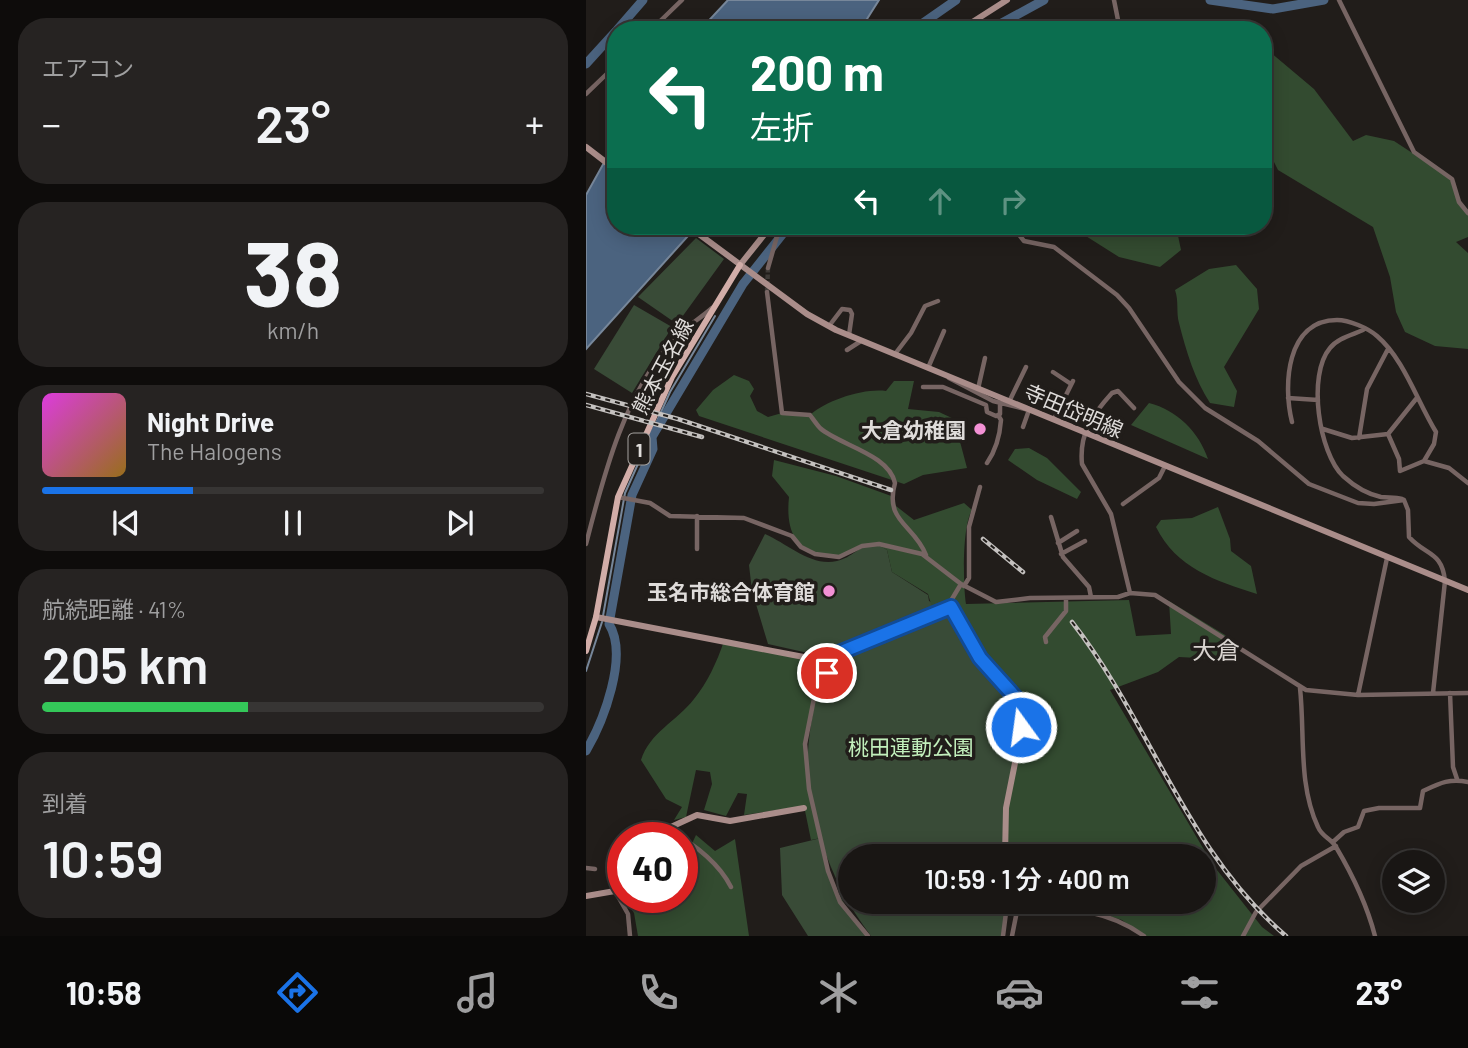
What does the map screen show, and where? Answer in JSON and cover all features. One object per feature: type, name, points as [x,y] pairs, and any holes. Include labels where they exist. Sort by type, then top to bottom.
[{"type":"main road","points":[[974,21],[1007,0]]},
{"type":"main road","points":[[586,147],[607,163]]},
{"type":"main road","name":"寺田岱明線","points":[[700,235],[806,314],[829,326],[1468,590]]},
{"type":"main road","points":[[739,265],[764,235]]},
{"type":"main road","name":"熊本玉名線","points":[[586,651],[600,618],[619,496],[672,377],[739,265]]},
{"type":"main road","points":[[834,655],[951,607],[980,658],[1013,694],[1020,714],[1019,743],[1004,826],[1005,844]]},
{"type":"main road","points":[[600,618],[809,658]]},
{"type":"main road","points":[[821,647],[829,649],[834,655],[833,667],[827,673],[819,673],[811,667],[809,658],[821,647]]},
{"type":"main road","points":[[678,822],[697,815],[733,821],[804,808]]},
{"type":"main road","points":[[586,896],[607,892]]},
{"type":"street","points":[[660,21],[682,0]]},
{"type":"street","points":[[1114,0],[1118,21]]},
{"type":"street","points":[[1339,0],[1414,152],[1452,179],[1459,202],[1468,213]]},
{"type":"street","points":[[587,92],[607,73]]},
{"type":"street","points":[[768,268],[777,235]]},
{"type":"street","points":[[1019,235],[1024,241],[1054,247],[1117,295],[1130,308],[1179,382],[1206,408],[1257,441],[1309,484],[1358,503],[1404,500]]},
{"type":"street","points":[[767,292],[782,413],[810,415],[822,430],[866,453],[890,472],[895,483],[891,497],[894,514],[922,544],[926,555]]},
{"type":"street","points":[[895,354],[912,333],[925,306],[938,301]]},
{"type":"street","points":[[586,544],[608,463],[641,389],[677,336],[713,308]]},
{"type":"street","points":[[829,326],[842,309],[850,310],[852,314],[849,335]]},
{"type":"street","points":[[1292,422],[1288,398],[1294,349],[1308,329],[1330,320],[1345,320],[1376,334],[1389,348],[1436,432],[1434,443],[1424,461]]},
{"type":"street","points":[[1364,330],[1336,342],[1328,350],[1320,370],[1318,400],[1322,429],[1332,460],[1344,476],[1365,492],[1404,500]]},
{"type":"street","points":[[927,368],[944,331]]},
{"type":"street","points":[[847,350],[861,340]]},
{"type":"street","points":[[1359,438],[1367,389],[1389,348]]},
{"type":"street","points":[[978,389],[984,375],[985,358]]},
{"type":"street","points":[[1010,402],[1026,366]]},
{"type":"street","points":[[1053,372],[1072,382],[1053,420]]},
{"type":"street","points":[[945,375],[1000,404],[1029,410],[1023,427]]},
{"type":"street","points":[[923,387],[943,387],[986,405]]},
{"type":"street","points":[[1130,593],[1111,514],[1082,464],[1083,432],[1112,393],[1119,391],[1134,408]]},
{"type":"street","points":[[1288,398],[1318,400]]},
{"type":"street","points":[[1322,429],[1359,438],[1388,434],[1416,399]]},
{"type":"street","points":[[986,405],[991,400]]},
{"type":"street","points":[[987,463],[997,443],[1001,420],[998,415],[1000,404]]},
{"type":"street","points":[[986,405],[987,412],[998,415]]},
{"type":"street","points":[[1388,434],[1399,459],[1400,471],[1424,461],[1449,468],[1468,483]]},
{"type":"street","points":[[1123,504],[1159,478],[1165,466]]},
{"type":"street","points":[[951,607],[969,578],[969,527],[980,487]]},
{"type":"street","points":[[619,496],[650,503],[670,516],[730,516],[755,522],[792,536],[801,547],[815,554],[839,557],[862,546],[879,544],[926,555],[963,585],[996,602],[1066,597],[1119,597],[1130,593],[1155,595],[1300,687],[1319,693],[1468,693]]},
{"type":"street","points":[[1404,500],[1408,510],[1409,537],[1440,561],[1445,580],[1433,693]]},
{"type":"street","points":[[697,516],[697,549]]},
{"type":"street","points":[[1051,517],[1061,554],[1089,587],[1091,597]]},
{"type":"street","points":[[1058,543],[1077,531]]},
{"type":"street","points":[[1061,554],[1085,541]]},
{"type":"street","points":[[1358,695],[1387,558]]},
{"type":"street","points":[[1046,642],[1045,637],[1051,627],[1066,611],[1066,597]]},
{"type":"street","points":[[819,673],[805,744],[809,789],[828,871],[840,902],[868,936]]},
{"type":"street","points":[[1300,687],[1305,774],[1310,806],[1319,831],[1334,844],[1362,898],[1375,936]]},
{"type":"street","points":[[1450,692],[1453,767],[1457,779]]},
{"type":"street","points":[[1243,936],[1256,912],[1301,866],[1334,844],[1344,832],[1358,827],[1364,811],[1420,808],[1423,791],[1457,779],[1468,782]]},
{"type":"street","points":[[698,849],[723,872],[731,887]]},
{"type":"street","points":[[586,868],[595,869]]},
{"type":"street","points":[[626,913],[630,936]]},
{"type":"street","points":[[1003,936],[1006,914]]},
{"type":"street","points":[[1012,936],[1016,914]]},
{"type":"street","points":[[1103,914],[1122,920],[1144,936]]},
{"type":"green space","points":[[1272,54],[1314,89],[1353,141],[1366,135],[1394,141],[1452,179],[1459,202],[1468,213],[1468,237],[1456,242],[1468,253],[1468,349],[1435,346],[1405,332],[1396,312],[1390,277],[1373,227],[1278,170],[1272,158]]},
{"type":"green space","points":[[1084,235],[1178,235],[1181,250],[1160,267],[1119,257]]},
{"type":"green space","points":[[696,238],[724,259],[677,324],[638,297]]},
{"type":"green space","points":[[1236,265],[1257,289],[1259,309],[1224,367],[1237,391],[1234,407],[1210,403],[1200,385],[1191,365],[1178,319],[1175,290],[1209,269]]},
{"type":"green space","points":[[634,305],[672,327],[632,393],[594,369]]},
{"type":"green space","points":[[734,375],[749,381],[754,389],[750,396],[757,411],[768,417],[782,413],[810,415],[826,404],[846,396],[867,391],[886,391],[894,381],[914,381],[908,409],[939,412],[954,419],[967,468],[923,475],[904,484],[699,416],[696,410],[713,390]]},
{"type":"green space","points":[[1149,403],[1169,411],[1186,424],[1199,440],[1208,459],[1131,425]]},
{"type":"green space","points":[[1029,448],[1047,458],[1081,492],[1077,499],[1037,480],[1008,460],[1015,449]]},
{"type":"green space","points":[[774,460],[836,476],[894,497],[896,506],[914,520],[964,503],[972,510],[965,542],[966,604],[1129,600],[1136,636],[1171,634],[1169,601],[1230,638],[1217,659],[1179,657],[1158,672],[1110,690],[1201,844],[1005,844],[1004,826],[1020,719],[1013,694],[980,658],[957,614],[949,611],[935,617],[928,594],[892,572],[887,550],[869,545],[841,556],[832,556],[813,553],[798,542],[790,527],[789,497],[772,476]]},
{"type":"green space","points":[[1218,507],[1230,539],[1231,551],[1251,566],[1257,594],[1212,578],[1186,563],[1164,541],[1156,527],[1161,520],[1192,518]]},
{"type":"green space","name":"桃田運動公園","points":[[765,534],[818,561],[844,559],[873,545],[887,550],[892,572],[928,595],[929,601],[957,614],[1001,678],[1020,714],[1006,844],[838,844],[838,881],[821,840],[828,868],[838,891],[838,914],[852,914],[868,936],[808,936],[782,895],[780,848],[821,838],[810,794],[809,739],[820,676],[835,672],[839,657],[826,645],[815,646],[808,653],[768,644],[752,591],[749,565]]},
{"type":"green space","points":[[724,641],[807,657],[810,668],[817,673],[806,737],[807,783],[821,838],[811,840],[804,806],[744,815],[747,794],[738,793],[726,816],[704,810],[712,784],[710,772],[696,770],[686,817],[674,820],[682,807],[666,799],[641,760],[657,734],[699,693]]},
{"type":"green space","points":[[698,837],[715,851],[735,839],[749,936],[638,936],[634,913],[698,913]]},
{"type":"green space","points":[[1216,869],[1262,927],[1274,936],[1142,936],[1122,920],[1103,914],[1216,914]]},
{"type":"green space","name":"桃田運動公園","points":[[856,914],[1006,914],[1003,936],[871,936]]},
{"type":"water","points":[[728,0],[879,0],[866,21],[708,21]]},
{"type":"water","points":[[607,157],[607,235],[689,235],[586,349],[586,195]]},
{"type":"waterway","points":[[625,21],[643,0]]},
{"type":"waterway","points":[[926,21],[956,0]]},
{"type":"waterway","points":[[1006,21],[1044,0]]},
{"type":"waterway","points":[[1210,0],[1273,9],[1324,0]]},
{"type":"waterway","points":[[586,64],[607,41]]},
{"type":"waterway","points":[[586,751],[606,707],[615,671],[614,637],[609,624],[632,495],[653,449],[652,437],[743,284],[782,235]]},
{"type":"waterway","points":[[603,616],[625,493],[670,392],[715,316]]},
{"type":"waterway","points":[[586,671],[602,622]]},
{"type":"tunnel","points":[[767,292],[768,268]]},
{"type":"railway","points":[[586,394],[678,419],[891,490]]},
{"type":"railway","points":[[586,405],[702,437]]},
{"type":"railway","points":[[983,539],[1023,572]]},
{"type":"railway","points":[[1072,622],[1100,661],[1195,826],[1221,865],[1251,902],[1286,936]]},
{"type":"place","name":"大倉幼稚園","points":[[980,429]]},
{"type":"place","name":"玉名市総合体育館","points":[[829,591]]},
{"type":"district","name":"大倉","points":[[1216,649]]},
{"type":"route","points":[[827,673],[835,664],[834,655],[951,607],[980,658],[1015,697],[1021,727]]}]
